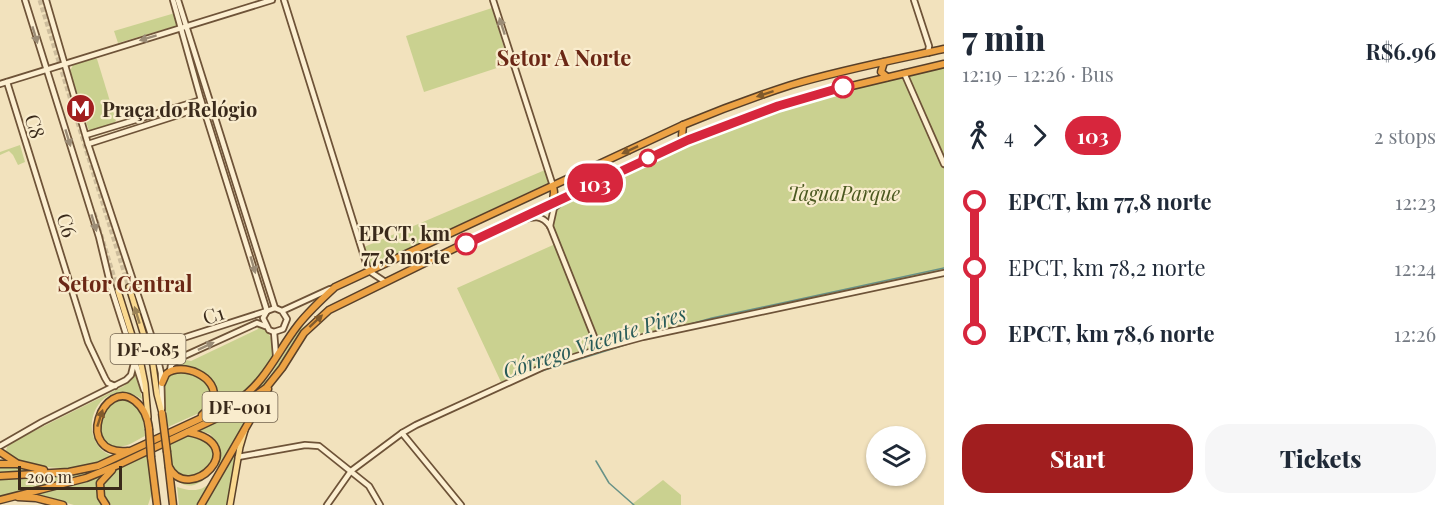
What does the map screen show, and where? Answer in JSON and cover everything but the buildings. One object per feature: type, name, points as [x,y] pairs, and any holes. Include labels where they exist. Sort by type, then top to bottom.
[{"type":"highway","name":"DF-001","points":[[0,476],[84,470],[109,461],[236,402],[262,380],[299,324],[335,287],[683,125],[737,103],[792,85],[928,49],[935,51],[944,49]]},
{"type":"highway","points":[[884,62],[881,72],[887,77]]},
{"type":"highway","name":"DF-001","points":[[0,500],[86,478],[188,432],[249,401],[266,388],[304,333],[317,319],[340,303],[504,224],[688,140],[797,99],[944,64]]},
{"type":"highway","points":[[792,85],[798,92],[797,99]]},
{"type":"highway","points":[[683,125],[682,136],[688,140]]},
{"type":"highway","points":[[603,162],[610,168],[608,177]]},
{"type":"highway","points":[[553,186],[553,202]]},
{"type":"highway","points":[[428,245],[428,253],[432,259]]},
{"type":"highway","points":[[201,505],[282,368]]},
{"type":"highway","points":[[162,383],[170,371],[184,369],[191,370],[210,383],[214,399],[200,418]]},
{"type":"highway","points":[[131,451],[117,451],[103,445],[97,432],[97,423],[103,409],[113,399],[126,397],[136,402],[148,419]]},
{"type":"highway","name":"DF-085","points":[[162,412],[173,505]]},
{"type":"highway","name":"DF-085","points":[[148,419],[158,505]]},
{"type":"highway","points":[[188,432],[204,436],[214,447],[215,465],[205,483]]},
{"type":"highway","points":[[0,452],[19,464]]},
{"type":"highway","points":[[0,464],[19,464],[50,472]]},
{"type":"highway","points":[[106,505],[101,497],[100,483],[118,465]]},
{"type":"highway","points":[[169,467],[175,480],[185,487]]},
{"type":"highway","points":[[151,505],[156,492]]},
{"type":"highway","points":[[11,496],[36,498],[63,505]]},
{"type":"main road","points":[[25,0],[146,397]]},
{"type":"main road","name":"DF-085","points":[[46,0],[88,144],[155,347],[162,383],[162,412]]},
{"type":"main road","points":[[173,0],[196,58],[275,308]]},
{"type":"main road","points":[[178,0],[189,61],[267,311]]},
{"type":"main road","points":[[0,84],[272,0]]},
{"type":"main road","points":[[284,0],[369,271],[384,281]]},
{"type":"main road","points":[[493,0],[553,186]]},
{"type":"main road","points":[[914,0],[928,49]]},
{"type":"main road","points":[[189,61],[196,58]]},
{"type":"main road","points":[[904,73],[944,164]]},
{"type":"main road","name":"C8","points":[[7,82],[38,179]]},
{"type":"main road","points":[[86,135],[201,100]]},
{"type":"main road","points":[[88,144],[203,107]]},
{"type":"main road","points":[[162,112],[164,120]]},
{"type":"main road","points":[[153,115],[157,120],[155,123]]},
{"type":"main road","points":[[118,125],[121,134]]},
{"type":"main road","points":[[212,135],[216,137],[220,132]]},
{"type":"main road","points":[[224,171],[227,167],[232,170]]},
{"type":"main road","name":"C6","points":[[38,179],[87,336],[105,378]]},
{"type":"main road","points":[[550,226],[554,208],[567,196]]},
{"type":"main road","points":[[233,201],[238,203],[240,199]]},
{"type":"main road","points":[[504,224],[538,216],[546,220],[599,349]]},
{"type":"main road","points":[[244,234],[246,232],[254,241]]},
{"type":"main road","points":[[327,505],[351,471],[396,437],[443,411],[523,375],[599,349],[720,320],[944,273]]},
{"type":"main road","name":"DF-085","points":[[129,287],[153,365],[162,412]]},
{"type":"main road","points":[[282,310],[335,287]]},
{"type":"main road","points":[[260,289],[265,292],[268,288]]},
{"type":"main road","name":"DF-085","points":[[118,291],[141,364],[148,419]]},
{"type":"main road","points":[[170,371],[171,365],[182,357],[257,323],[274,332],[283,329],[286,325],[286,314],[275,308],[267,311],[263,318],[265,326]]},
{"type":"main road","name":"C1","points":[[155,347],[267,311]]},
{"type":"main road","points":[[245,319],[248,327]]},
{"type":"main road","points":[[274,332],[275,359]]},
{"type":"main road","points":[[0,446],[42,422],[115,386],[131,375],[135,361]]},
{"type":"main road","points":[[105,378],[108,383],[115,386]]},
{"type":"main road","points":[[99,394],[105,378]]},
{"type":"main road","points":[[230,505],[238,457],[246,429]]},
{"type":"main road","points":[[403,435],[461,505]]},
{"type":"main road","points":[[238,457],[316,445],[369,486],[380,505]]},
{"type":"green space","points":[[492,8],[509,64],[424,92],[406,36]]},
{"type":"green space","points":[[175,13],[179,25],[118,43],[114,31]]},
{"type":"green space","name":"Praça do Relógio","points":[[97,59],[116,121],[89,131],[70,71],[73,65]]},
{"type":"green space","name":"TaguaParque","points":[[944,68],[944,271],[606,345],[595,344],[593,347],[501,382],[457,288],[553,245],[554,217],[563,203],[672,151],[761,115],[853,88]]},
{"type":"green space","points":[[20,145],[25,162],[18,165],[9,151],[0,155],[0,152]]},
{"type":"green space","points":[[545,170],[550,182],[369,267],[364,247]]},
{"type":"green space","points":[[308,324],[272,378],[252,397],[88,474],[0,496],[0,477],[87,471],[225,409],[250,395],[269,377],[300,329]]},
{"type":"green space","points":[[257,326],[262,327],[271,338],[274,350],[272,361],[258,380],[247,389],[215,407],[216,389],[208,376],[193,367],[176,366],[258,329]]},
{"type":"green space","points":[[184,370],[203,378],[212,391],[209,404],[199,413],[168,427],[163,386],[168,376]]},
{"type":"green space","points":[[136,372],[142,399],[128,393],[116,393],[106,397],[98,405],[93,415],[94,438],[101,449],[112,456],[88,466],[62,468],[29,464],[20,461],[6,451],[12,442],[124,386]]},
{"type":"green space","points":[[273,380],[199,505],[179,505],[177,487],[198,490],[205,487],[211,481],[218,465],[219,445],[210,434],[196,429],[247,404],[265,390]]},
{"type":"green space","points":[[119,399],[134,401],[142,412],[145,436],[129,444],[115,447],[104,440],[100,427],[103,412],[107,406]]},
{"type":"green space","points":[[191,434],[209,441],[213,448],[214,463],[205,479],[191,485],[184,485],[173,472],[170,443]]},
{"type":"green space","points":[[241,439],[228,505],[206,505]]},
{"type":"green space","points":[[147,454],[152,493],[148,505],[111,505],[103,494],[103,483],[112,472]]},
{"type":"green space","points":[[0,465],[12,465],[35,471],[0,473]]},
{"type":"green space","points":[[102,473],[98,485],[104,505],[74,505],[32,493]]},
{"type":"green space","points":[[663,480],[681,495],[681,505],[631,505]]},
{"type":"waterway","name":"Córrego Vicente Pires","points":[[687,325],[944,268]]},
{"type":"waterway","name":"Córrego Vicente Pires","points":[[535,373],[631,343]]},
{"type":"waterway","name":"Córrego Vicente Pires","points":[[295,449],[308,448]]},
{"type":"waterway","points":[[596,461],[609,483],[634,505]]},
{"type":"tunnel","points":[[40,0],[129,287]]},
{"type":"tunnel","points":[[94,213],[118,291]]},
{"type":"bus line","name":"103","points":[[466,244],[688,140],[741,118],[797,99],[843,87]]},
{"type":"place","name":"Praça do Relógio","points":[[81,108]]},
{"type":"place","name":"EPCT, km 77,8 norte","points":[[466,244]]},
{"type":"district","name":"Setor A Norte","points":[[564,57]]},
{"type":"district","name":"Setor Central","points":[[125,283]]}]
